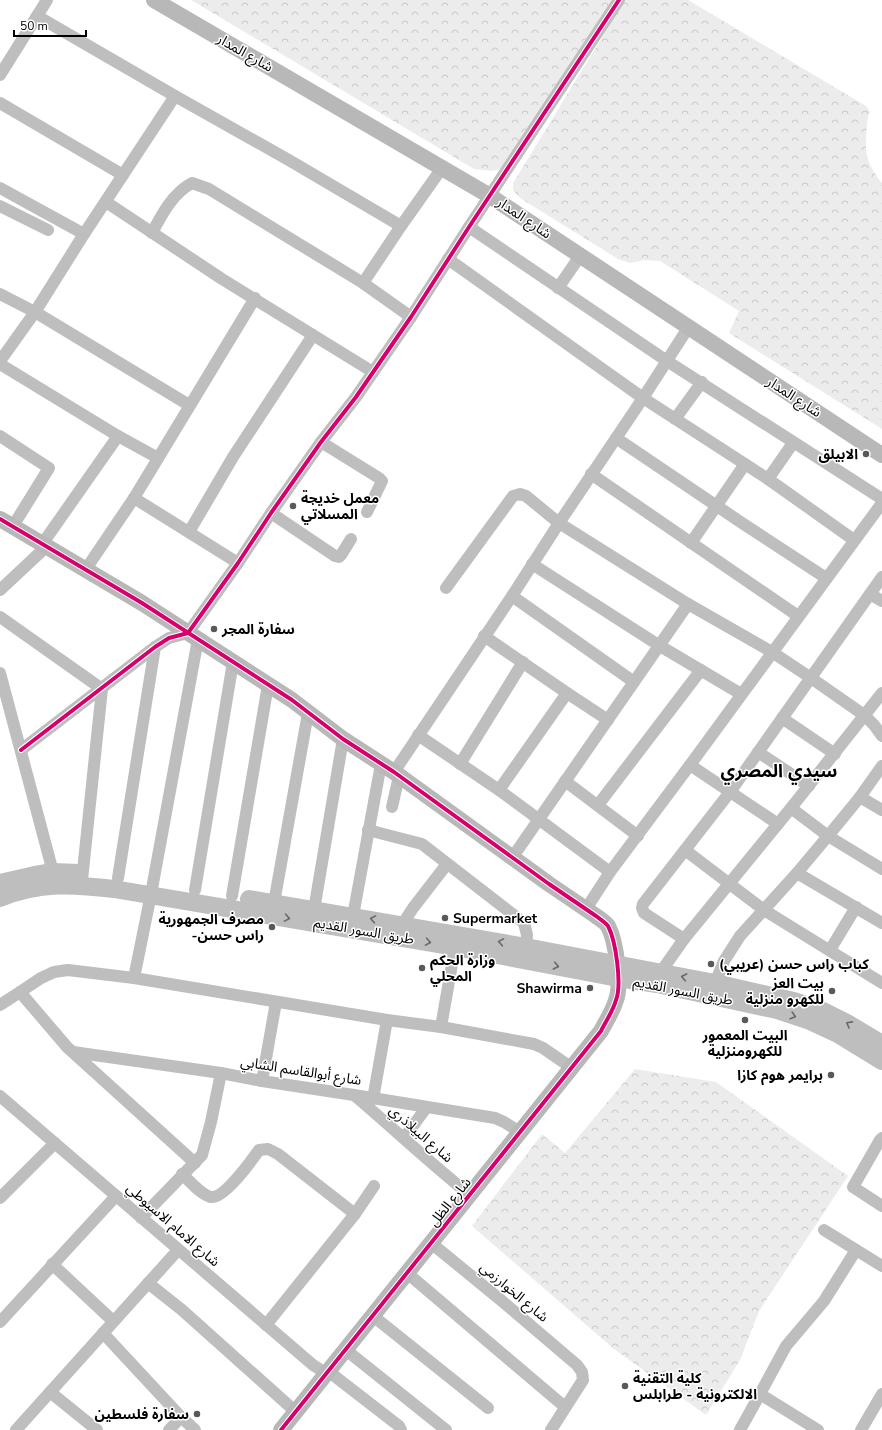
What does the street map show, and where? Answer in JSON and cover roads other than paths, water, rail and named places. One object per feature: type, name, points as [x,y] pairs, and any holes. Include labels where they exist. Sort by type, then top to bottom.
[{"type":"main road","name":"طريق السور القديم","points":[[0,898],[53,872],[82,879],[152,889],[455,947],[618,972],[660,973],[715,983],[794,1001],[821,1010],[847,1023],[882,1044]]},
{"type":"main road","name":"طريق السور القديم","points":[[0,883],[36,881],[58,885],[82,879],[118,878],[152,889],[195,890],[526,946],[657,984],[777,1010],[810,1021],[838,1034],[882,1061]]},
{"type":"street","points":[[0,74],[47,0]]},
{"type":"street","name":"شارع المدار","points":[[154,0],[490,196],[882,455]]},
{"type":"street","points":[[134,978],[152,889],[193,636],[271,513],[411,317],[619,0]]},
{"type":"street","points":[[36,16],[287,159],[401,226]]},
{"type":"street","points":[[158,458],[118,436],[0,363],[36,312],[84,234],[175,96]]},
{"type":"street","points":[[0,103],[123,175]]},
{"type":"street","points":[[363,283],[442,168]]},
{"type":"street","points":[[152,233],[161,216],[182,188],[192,182],[209,189],[363,283],[411,317]]},
{"type":"street","points":[[0,188],[84,234]]},
{"type":"street","points":[[106,202],[222,279],[373,372]]},
{"type":"street","points":[[0,206],[48,230]]},
{"type":"street","points":[[469,227],[667,361],[702,382],[793,443],[882,499]]},
{"type":"street","points":[[558,288],[580,256]]},
{"type":"street","points":[[448,259],[643,398],[768,479],[854,540]]},
{"type":"street","points":[[0,294],[36,312],[189,406]]},
{"type":"street","points":[[86,569],[134,498],[255,298]]},
{"type":"street","points":[[353,916],[368,830],[391,771],[418,735],[512,596],[688,328]]},
{"type":"street","points":[[189,532],[233,457],[313,335]]},
{"type":"street","points":[[675,419],[702,382]]},
{"type":"street","points":[[0,590],[45,545],[118,436]]},
{"type":"street","points":[[616,438],[826,578]]},
{"type":"street","points":[[1,439],[49,468],[7,522]]},
{"type":"street","points":[[321,442],[382,481],[368,512]]},
{"type":"street","points":[[768,479],[793,443]]},
{"type":"street","points":[[691,543],[745,464]]},
{"type":"street","points":[[591,474],[798,616]]},
{"type":"street","points":[[446,588],[513,496],[520,494],[526,496],[559,523],[688,604],[772,652],[811,678],[864,715],[882,736]]},
{"type":"street","points":[[134,498],[238,563]]},
{"type":"street","points":[[586,909],[610,872],[882,503]]},
{"type":"street","points":[[271,513],[335,556],[339,557],[341,555],[351,539]]},
{"type":"street","name":"شارع الظل","points":[[7,522],[142,603],[292,700],[343,739],[391,771],[603,921],[608,927],[618,972],[619,989],[616,1000],[601,1031],[281,1430]]},
{"type":"street","points":[[532,564],[660,646],[741,694]]},
{"type":"street","points":[[684,939],[644,913],[642,908],[643,904],[730,792],[882,577]]},
{"type":"street","points":[[870,594],[882,601]]},
{"type":"street","points":[[512,596],[634,682]]},
{"type":"street","points":[[512,858],[688,604]]},
{"type":"street","points":[[0,617],[102,689]]},
{"type":"street","points":[[21,750],[155,647],[169,638],[193,636]]},
{"type":"street","points":[[484,636],[608,720]]},
{"type":"street","points":[[118,878],[155,647]]},
{"type":"street","points":[[195,890],[233,662]]},
{"type":"street","points":[[460,764],[523,662]]},
{"type":"street","points":[[598,805],[701,670]]},
{"type":"street","points":[[0,673],[53,872]]},
{"type":"street","points":[[232,896],[268,684]]},
{"type":"street","points":[[82,879],[102,689]]},
{"type":"street","points":[[499,790],[567,693]]},
{"type":"street","points":[[660,973],[684,939],[835,754],[882,693]]},
{"type":"street","points":[[274,903],[308,713]]},
{"type":"street","points":[[782,718],[835,754]]},
{"type":"street","points":[[418,735],[499,790],[610,872]]},
{"type":"street","points":[[314,910],[343,739]]},
{"type":"street","points":[[758,752],[809,786]]},
{"type":"street","points":[[690,765],[778,824]]},
{"type":"street","points":[[715,983],[730,949],[740,936],[828,836],[860,797],[882,766]]},
{"type":"street","points":[[391,771],[392,807]]},
{"type":"street","points":[[565,781],[638,836]]},
{"type":"street","points":[[860,797],[882,810]]},
{"type":"street","points":[[791,808],[828,836],[882,869]]},
{"type":"street","points":[[368,830],[422,844],[524,923],[527,935],[526,946]]},
{"type":"street","points":[[685,850],[764,910],[882,983]]},
{"type":"street","points":[[402,925],[412,908],[447,864]]},
{"type":"street","points":[[797,873],[882,923]]},
{"type":"street","points":[[830,950],[856,908]]},
{"type":"street","points":[[441,1027],[455,947]]},
{"type":"street","points":[[0,1004],[41,978],[54,972],[68,970],[134,978],[388,1020],[441,1027],[534,1044],[543,1048],[572,1068]]},
{"type":"street","points":[[20,992],[73,1052],[195,1163]]},
{"type":"street","points":[[262,1082],[276,1002]]},
{"type":"street","points":[[373,1099],[388,1020]]},
{"type":"street","name":"شارع أبوالقاسم الشابي","points":[[73,1052],[220,1073],[262,1082],[354,1095],[426,1108],[495,1118],[520,1132]]},
{"type":"street","points":[[141,1218],[202,1155],[206,1144],[220,1073]]},
{"type":"street","name":"شارع البيلاذري","points":[[354,1095],[434,1166],[470,1195]]},
{"type":"street","name":"شارع الامام الاسيوطي","points":[[0,1096],[178,1250],[320,1370],[328,1372],[400,1426],[401,1430]]},
{"type":"street","points":[[404,1138],[426,1108]]},
{"type":"street","points":[[882,1138],[853,1187],[882,1206]]},
{"type":"street","points":[[0,1198],[55,1143]]},
{"type":"street","points":[[182,1174],[203,1193],[212,1197],[218,1196],[234,1182],[259,1150],[268,1149],[278,1154],[355,1214]]},
{"type":"street","points":[[266,1325],[355,1214],[374,1186]]},
{"type":"street","points":[[0,1322],[116,1196]]},
{"type":"street","points":[[824,1230],[882,1266]]},
{"type":"street","name":"شارع الخوارزمي","points":[[431,1243],[577,1365],[582,1372],[583,1380],[565,1407]]},
{"type":"street","points":[[16,1430],[178,1250]]},
{"type":"street","points":[[740,1430],[786,1346],[824,1301],[856,1250]]},
{"type":"street","points":[[52,1264],[113,1321]]},
{"type":"street","points":[[407,1273],[565,1407],[551,1430]]},
{"type":"street","points":[[148,1283],[182,1310],[296,1412]]},
{"type":"street","points":[[373,1316],[488,1408]]},
{"type":"street","points":[[103,1333],[180,1417],[195,1430]]},
{"type":"street","points":[[346,1350],[446,1430]]},
{"type":"street","points":[[50,1392],[97,1430]]},
{"type":"street","points":[[760,1394],[818,1430]]},
{"type":"street","points":[[861,1430],[882,1394]]},
{"type":"street","points":[[169,1430],[180,1417]]},
{"type":"place","name":"الابيلق","points":[[866,454]]},
{"type":"place","name":"معمل خديجة المسلاتي","points":[[293,506]]},
{"type":"place","name":"سفارة المجر","points":[[214,629]]},
{"type":"place","name":"Supermarket","points":[[445,918]]},
{"type":"place","name":"مصرف الجمهورية -راس حسن","points":[[272,927]]},
{"type":"place","name":"كباب راس حسن (عريبي)","points":[[711,964]]},
{"type":"place","name":"وزارة الحكم المحلي","points":[[422,968]]},
{"type":"place","name":"Shawirma","points":[[590,988]]},
{"type":"place","name":"بيت العز للكهرو منزلية","points":[[832,991]]},
{"type":"place","name":"البيت المعمور للكهرومنزلية","points":[[745,1020]]},
{"type":"place","name":"برايمر هوم كازا","points":[[831,1075]]},
{"type":"place","name":"كلية التقنية الالكترونية - طرابلس","points":[[625,1386]]},
{"type":"place","name":"سفارة فلسطين","points":[[197,1414]]},
{"type":"district","name":"سيدي المصري","points":[[779,771]]}]
